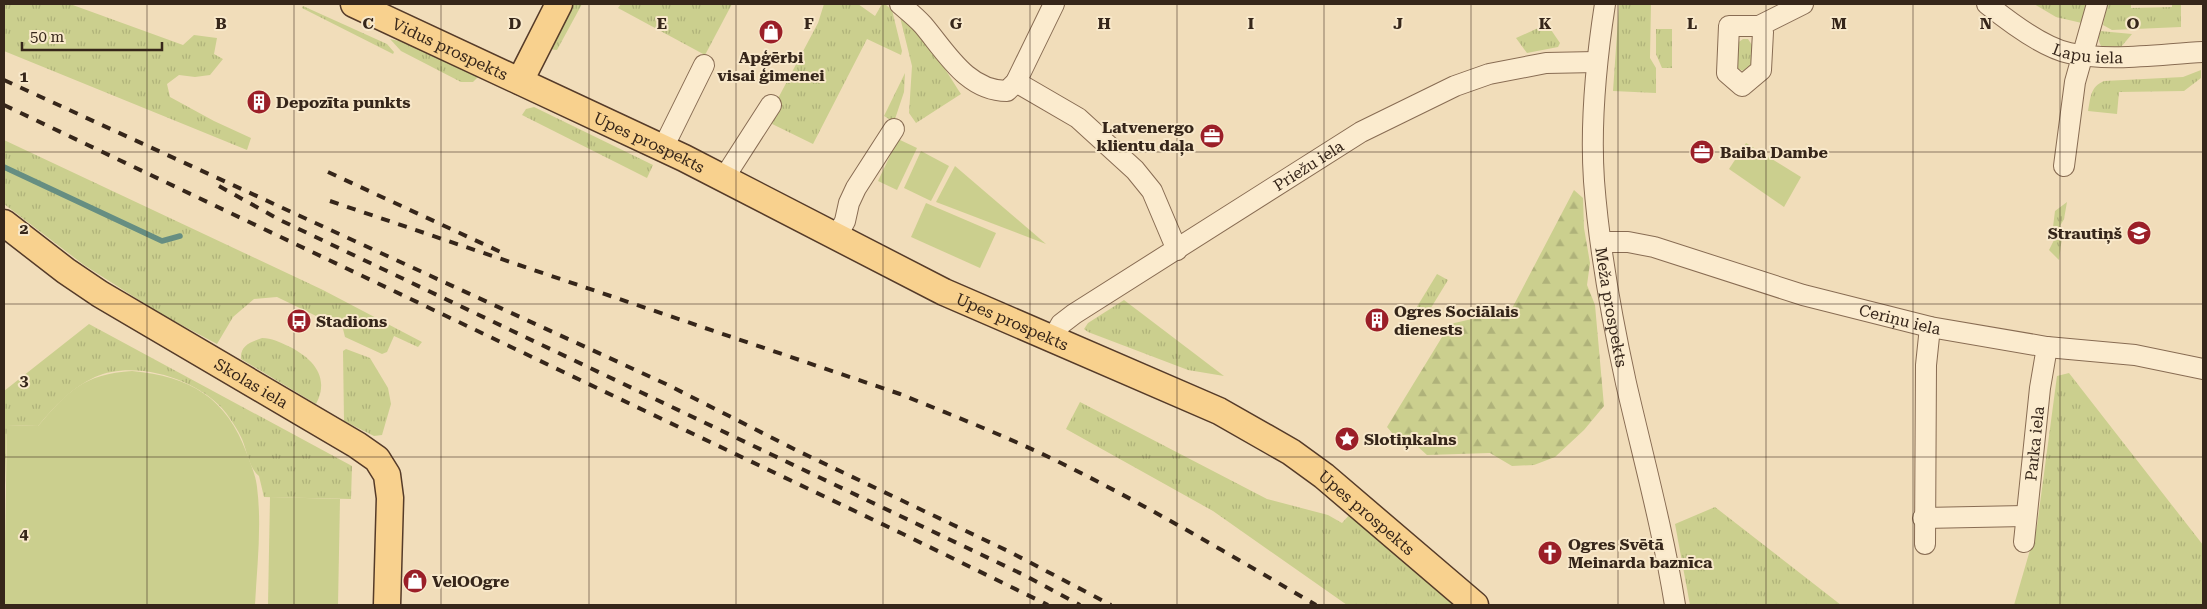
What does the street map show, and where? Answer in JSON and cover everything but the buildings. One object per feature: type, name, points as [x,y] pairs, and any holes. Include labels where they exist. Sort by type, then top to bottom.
[{"type":"main road","name":"Vidus prospekts","points":[[354,4],[520,81]]},
{"type":"main road","points":[[520,81],[560,4]]},
{"type":"main road","name":"Upes prospekts","points":[[520,81],[724,178],[836,238],[944,292],[1219,411],[1291,452],[1324,476],[1475,605]]},
{"type":"main road","name":"Skolas iela","points":[[4,223],[66,271],[108,299],[357,445],[377,459],[388,475],[390,498],[387,605]]},
{"type":"street","points":[[900,4],[921,23],[953,64],[980,85],[993,91],[1007,90],[1016,82],[1054,4]]},
{"type":"street","name":"Meža prospekts","points":[[1605,4],[1596,62],[1593,144],[1594,182],[1602,242],[1626,382],[1663,536],[1675,605]]},
{"type":"street","points":[[1759,26],[1803,4]]},
{"type":"street","name":"Lapu iela","points":[[1987,4],[2041,41],[2068,52],[2099,56],[2203,52]]},
{"type":"street","points":[[2064,166],[2076,82],[2097,4]]},
{"type":"street","name":"Priežu iela","points":[[1053,338],[1061,324],[1074,314],[1361,132],[1455,86],[1489,74],[1546,64],[1596,62]]},
{"type":"street","points":[[663,148],[704,65]]},
{"type":"street","points":[[1016,82],[1078,118],[1135,170],[1152,191],[1177,250]]},
{"type":"street","points":[[724,178],[771,105]]},
{"type":"street","points":[[836,238],[845,221],[848,204],[856,188],[894,129]]},
{"type":"street","name":"Ceriņu iela","points":[[1602,242],[1628,242],[1654,247],[1803,295],[1930,327],[2047,348],[2135,355],[2203,369]]},
{"type":"street","points":[[1925,544],[1926,365],[1930,327]]},
{"type":"street","name":"Parka iela","points":[[2024,542],[2025,516],[2040,388],[2047,348]]},
{"type":"street","points":[[1924,518],[2025,516]]},
{"type":"green space","points":[[4,4],[70,4],[183,45],[194,35],[217,38],[214,54],[223,59],[210,75],[195,77],[179,75],[167,84],[170,97],[214,121],[251,138],[247,150],[4,51]]},
{"type":"green space","points":[[570,4],[582,4],[557,50],[547,49]]},
{"type":"green space","points":[[621,4],[732,4],[705,55],[618,8]]},
{"type":"green space","points":[[824,4],[858,4],[875,16],[882,4],[885,4],[892,10],[902,51],[901,55],[867,39],[813,144],[766,121],[818,23]]},
{"type":"green space","points":[[2034,4],[2089,4],[2086,24],[2056,17]]},
{"type":"green space","points":[[2107,4],[2131,4],[2131,8],[2172,7],[2172,4],[2181,4],[2181,27],[2112,30],[2103,25]]},
{"type":"green space","points":[[1619,5],[1651,5],[1650,58],[1656,68],[1656,93],[1613,91]]},
{"type":"green space","points":[[303,6],[387,44],[394,52],[393,54],[302,8]]},
{"type":"green space","points":[[900,17],[926,43],[961,94],[916,123],[909,113],[912,66]]},
{"type":"green space","points":[[1547,24],[1560,43],[1558,47],[1527,53],[1516,38]]},
{"type":"green space","points":[[1656,29],[1672,29],[1672,68],[1662,68],[1656,54]]},
{"type":"green space","points":[[2100,31],[2132,34],[2115,54],[2100,44]]},
{"type":"green space","points":[[390,39],[417,45],[480,75],[473,82],[461,82],[401,51]]},
{"type":"green space","points":[[1743,39],[1748,39],[1752,45],[1751,66],[1746,72],[1736,68],[1736,44]]},
{"type":"green space","points":[[2201,70],[2201,78],[2184,91],[2119,92],[2117,114],[2088,111],[2094,89],[2099,83],[2104,81],[2183,77]]},
{"type":"green space","points":[[905,73],[904,92],[894,122],[884,116]]},
{"type":"green space","points":[[534,107],[653,165],[647,178],[522,115],[526,109]]},
{"type":"green space","points":[[898,139],[917,148],[897,190],[878,181]]},
{"type":"green space","points":[[4,140],[323,290],[422,342],[418,347],[394,336],[387,352],[382,354],[345,337],[343,329],[277,297],[254,299],[233,317],[217,344],[161,314],[84,265],[4,204]]},
{"type":"green space","points":[[1746,143],[1801,177],[1784,207],[1729,169]]},
{"type":"green space","points":[[921,151],[949,166],[931,201],[904,188]]},
{"type":"green space","points":[[955,166],[1046,244],[936,202]]},
{"type":"green space","points":[[1574,190],[1583,198],[1584,228],[1590,263],[1587,285],[1595,305],[1604,406],[1584,430],[1555,457],[1534,465],[1512,466],[1490,453],[1427,455],[1416,445],[1399,441],[1387,427],[1450,324],[1485,316],[1508,316]]},
{"type":"green space","points":[[2067,202],[2064,219],[2060,226],[2063,229],[2059,260],[2049,250],[2055,238],[2052,235],[2055,211]]},
{"type":"green space","points":[[926,203],[996,233],[980,268],[911,237]]},
{"type":"green space","points":[[1437,274],[1448,280],[1426,316],[1415,310]]},
{"type":"green space","points":[[1124,300],[1224,376],[1188,370],[1084,329],[1088,323]]},
{"type":"green space","points":[[89,324],[352,466],[351,499],[264,497],[259,476],[251,464],[235,426],[215,401],[200,390],[184,382],[166,376],[129,370],[111,372],[86,381],[64,398],[38,426],[7,425],[4,519],[4,391]]},
{"type":"green space","points":[[262,338],[272,339],[288,346],[311,362],[320,376],[320,394],[316,404],[241,359],[244,347]]},
{"type":"green space","points":[[346,349],[370,358],[388,388],[391,404],[382,435],[374,436],[344,421],[343,351]]},
{"type":"green space","points":[[132,371],[172,378],[204,393],[229,418],[239,435],[254,475],[258,502],[259,546],[255,605],[4,605],[7,425],[38,426],[68,394],[89,380],[115,373]]},
{"type":"green space","points":[[2069,373],[2203,545],[2203,605],[2014,605],[2037,526],[2057,376]]},
{"type":"green space","points":[[1080,402],[1267,499],[1328,515],[1342,523],[1351,513],[1457,605],[1347,605],[1213,511],[1066,429]]},
{"type":"green space","points":[[270,497],[340,499],[338,605],[268,605]]},
{"type":"green space","points":[[1715,507],[1841,605],[1690,605],[1675,524]]},
{"type":"waterway","points":[[4,167],[162,241],[180,236]]},
{"type":"railway","points":[[4,80],[666,384],[798,451],[1010,552],[1111,605]]},
{"type":"railway","points":[[4,105],[1048,605]]},
{"type":"railway","points":[[328,172],[505,254]]},
{"type":"railway","points":[[219,186],[280,220],[1024,575],[1080,605]]},
{"type":"railway","points":[[330,201],[900,394],[1041,453],[1093,479],[1190,532],[1316,605]]},
{"type":"place","name":"Apģērbi visai ģimenei","points":[[771,32]]},
{"type":"place","name":"Depozīta punkts","points":[[259,102]]},
{"type":"place","name":"Latvenergo klientu daļa","points":[[1212,136]]},
{"type":"place","name":"Baiba Dambe","points":[[1702,152]]},
{"type":"place","name":"Strautiņš","points":[[2139,233]]},
{"type":"place","name":"Ogres Sociālais dienests","points":[[1377,320]]},
{"type":"place","name":"Stadions","points":[[299,321]]},
{"type":"place","name":"Slotiņkalns","points":[[1347,439]]},
{"type":"place","name":"Ogres Svētā Meinarda baznīca","points":[[1550,553]]},
{"type":"place","name":"VelOOgre","points":[[415,581]]}]
